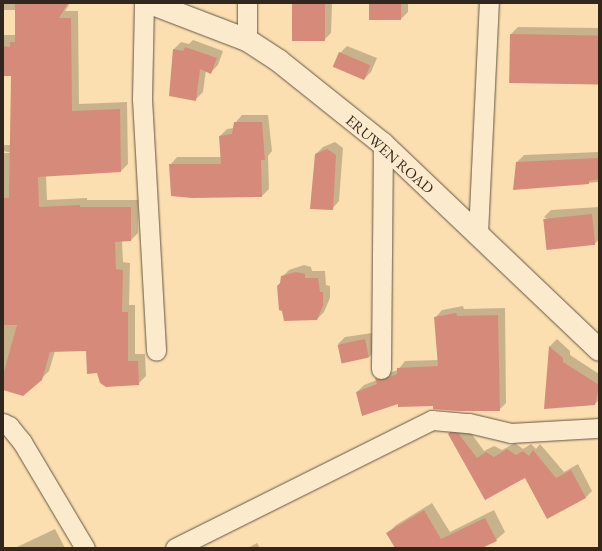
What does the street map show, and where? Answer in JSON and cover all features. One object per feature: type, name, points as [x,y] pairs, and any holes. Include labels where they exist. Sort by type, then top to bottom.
[{"type":"street","points":[[144,3],[142,100],[156,351]]},
{"type":"street","name":"ERUWEN ROAD","points":[[150,3],[248,40],[279,61],[383,144],[599,350]]},
{"type":"street","points":[[247,3],[248,40]]},
{"type":"street","points":[[478,233],[489,3]]},
{"type":"street","points":[[381,369],[383,144]]},
{"type":"street","points":[[175,548],[432,420],[469,423],[511,432],[599,428]]},
{"type":"street","points":[[3,423],[9,426],[22,442],[85,548]]},
{"type":"building","points":[[15,3],[68,3],[59,18],[71,18],[72,111],[120,109],[121,172],[38,177],[39,207],[80,205],[80,207],[131,207],[131,241],[115,242],[116,269],[123,270],[122,312],[128,312],[128,361],[138,361],[139,385],[106,387],[100,383],[97,373],[87,374],[86,351],[50,352],[42,380],[23,396],[3,390],[3,375],[17,325],[3,325],[3,198],[9,198],[11,76],[3,76],[3,46],[10,47],[10,42],[15,42]]},
{"type":"building","points":[[292,3],[325,3],[325,41],[292,41]]},
{"type":"building","points":[[369,3],[401,3],[401,20],[369,20]]},
{"type":"building","points":[[510,34],[599,36],[598,85],[509,83]]},
{"type":"building","points":[[185,47],[217,58],[211,74],[200,69],[196,101],[169,96],[173,49],[183,51]]},
{"type":"building","points":[[339,52],[370,65],[364,80],[333,67]]},
{"type":"building","points":[[234,122],[262,122],[265,160],[261,160],[262,197],[192,198],[171,196],[169,164],[221,164],[219,136],[232,134]]},
{"type":"building","points":[[327,149],[336,155],[333,210],[310,209],[315,154]]},
{"type":"building","points":[[599,158],[599,179],[589,181],[589,184],[513,190],[516,162]]},
{"type":"building","points":[[592,214],[595,245],[547,250],[543,219]]},
{"type":"building","points":[[296,272],[305,274],[305,278],[318,278],[320,292],[323,292],[323,306],[317,320],[284,321],[282,311],[279,310],[277,286],[280,283],[281,276]]},
{"type":"building","points":[[456,313],[457,316],[498,315],[500,411],[459,411],[433,409],[433,406],[398,407],[398,404],[362,416],[356,392],[377,384],[375,378],[381,380],[397,374],[397,368],[438,366],[434,317]]},
{"type":"building","points":[[365,339],[369,358],[342,363],[338,345]]},
{"type":"building","points":[[549,346],[563,358],[563,362],[599,385],[595,405],[544,409]]},
{"type":"building","points":[[450,432],[458,433],[477,458],[486,452],[494,457],[507,449],[516,455],[523,451],[529,456],[533,450],[556,478],[571,470],[586,498],[547,519],[525,478],[485,500],[448,434]]},
{"type":"building","points":[[424,510],[441,539],[485,518],[497,541],[482,548],[395,548],[386,533]]}]
